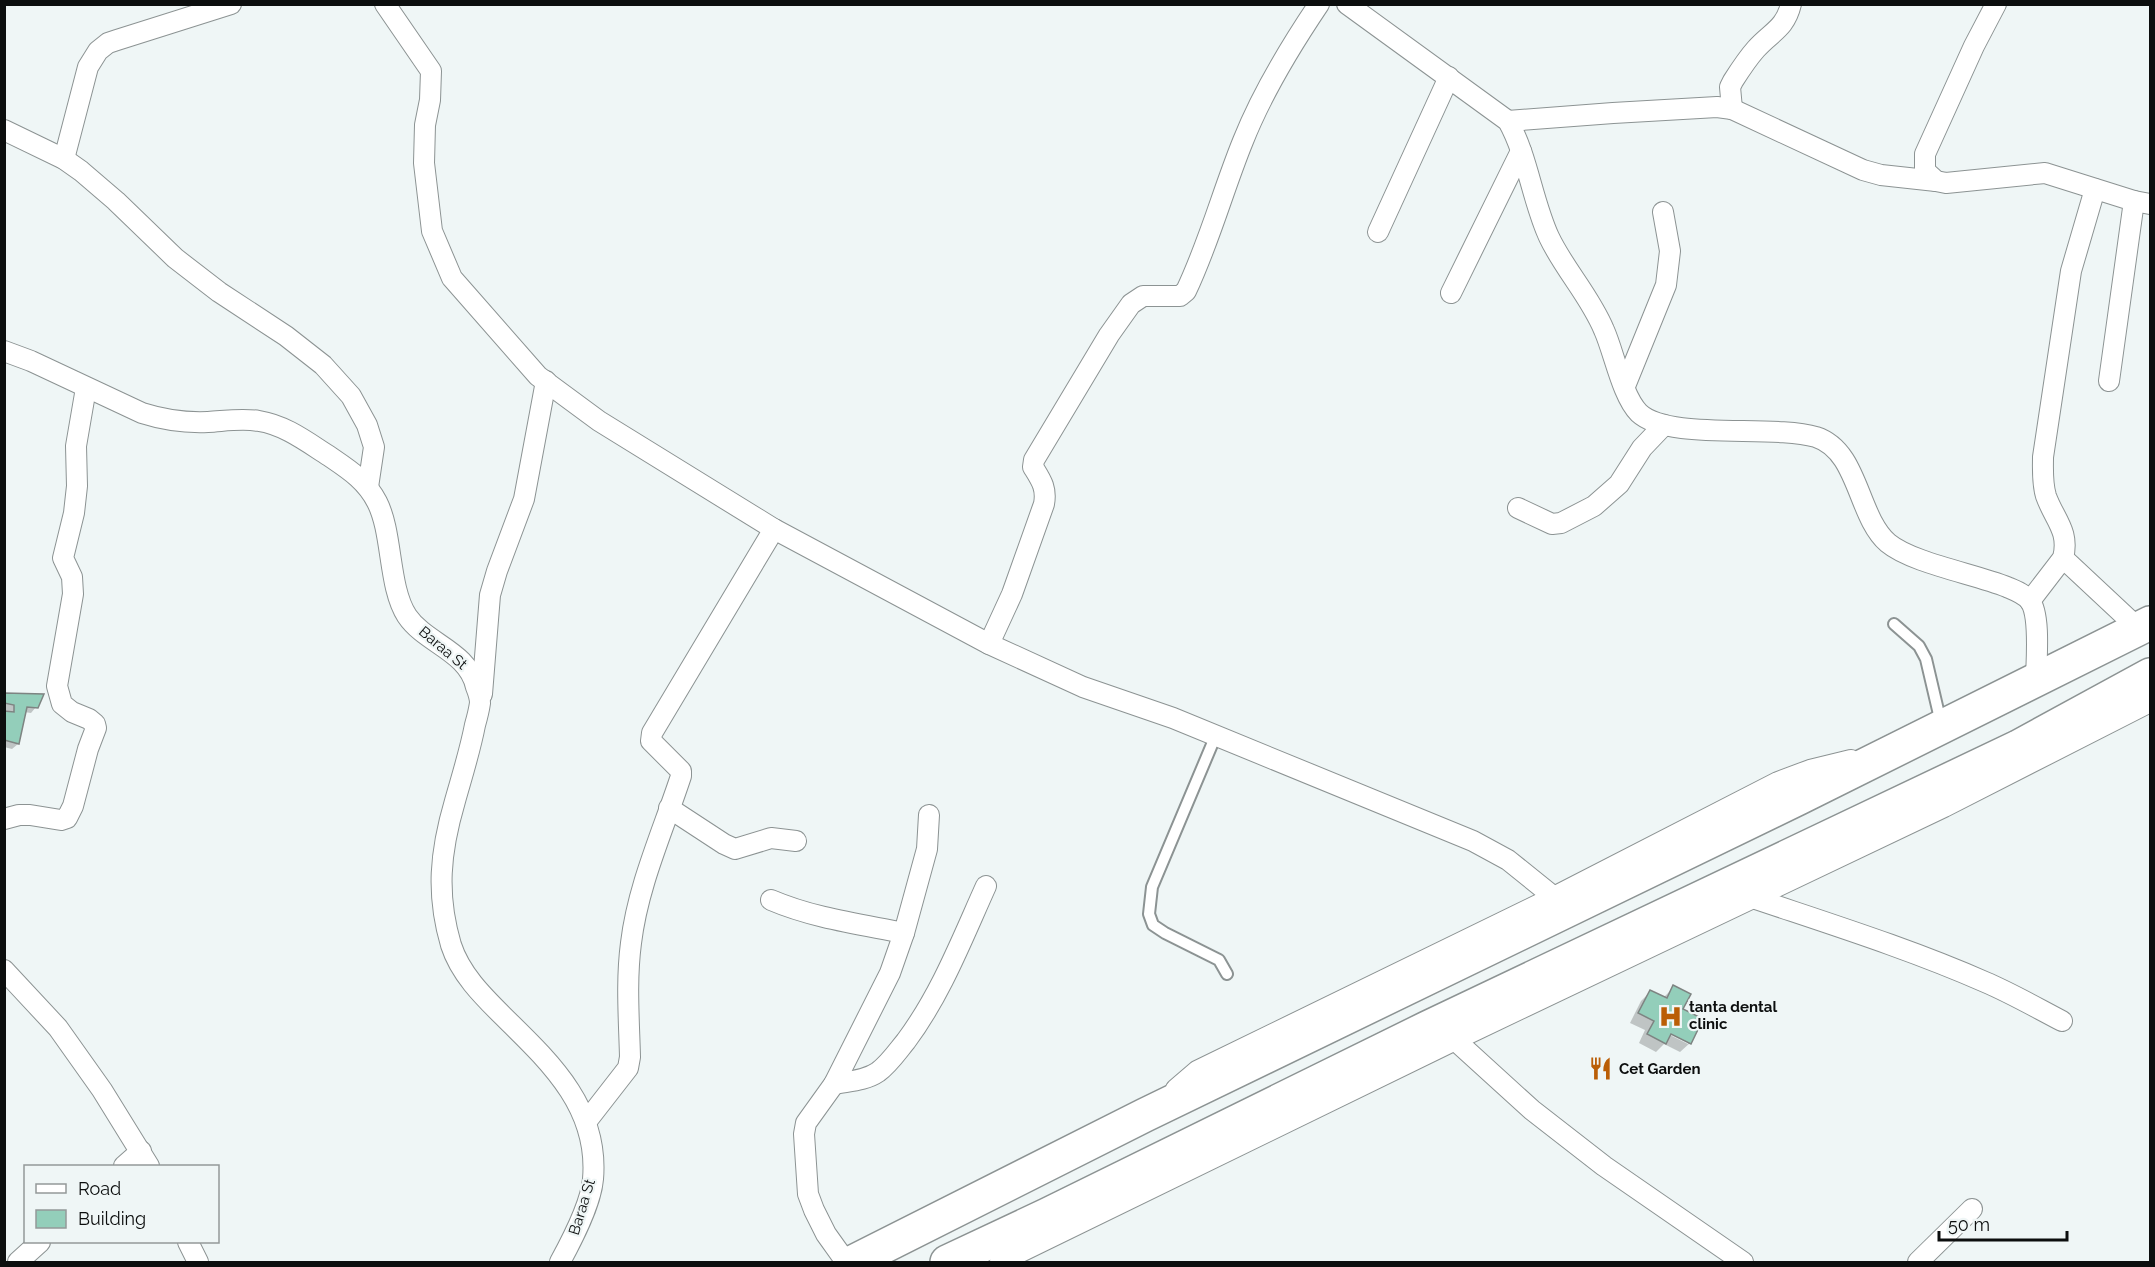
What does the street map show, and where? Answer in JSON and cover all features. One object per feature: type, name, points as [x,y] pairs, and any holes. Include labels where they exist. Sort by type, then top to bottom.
[{"type":"highway","points":[[854,1263],[1145,1115],[1788,803],[2145,626]]},
{"type":"highway","points":[[947,1263],[1427,1028],[2018,747],[2151,675]]},
{"type":"highway","points":[[1145,1115],[1163,1158]]},
{"type":"highway","points":[[1031,1173],[1047,1215]]},
{"type":"street","points":[[64,159],[88,67],[99,51],[108,43],[231,4]]},
{"type":"street","points":[[385,4],[431,71],[430,100],[425,125],[424,164],[432,231],[452,278],[538,376],[599,421],[774,529],[989,644],[1083,687],[1173,718],[1473,841],[1508,860],[1554,897]]},
{"type":"street","points":[[989,644],[1012,594],[1044,504],[1046,494],[1044,483],[1033,467],[1034,460],[1109,335],[1131,304],[1143,297],[1180,296],[1186,291],[1243,139],[1284,61],[1319,4]]},
{"type":"street","points":[[1347,4],[1508,122],[1521,151],[1550,239],[1605,330],[1631,402],[1639,413],[1653,422],[1676,428],[1772,431],[1814,436],[1826,441],[1842,455],[1868,513],[1888,543],[1913,556],[2019,592],[2030,601],[2036,626],[2036,681]]},
{"type":"street","points":[[1732,110],[1730,87],[1757,48],[1778,30],[1791,4]]},
{"type":"street","points":[[1935,181],[1925,171],[1925,154],[1974,46],[1996,4]]},
{"type":"street","points":[[1378,232],[1449,77]]},
{"type":"street","points":[[1508,122],[1716,107],[1732,110],[1863,170],[1881,175],[1946,183],[2045,173],[2142,202],[2109,381]]},
{"type":"street","points":[[4,130],[64,159],[116,201],[175,258],[219,292],[286,336],[323,365],[351,396],[367,425],[374,447],[368,487]]},
{"type":"street","points":[[1451,293],[1521,151]]},
{"type":"street","points":[[2030,601],[2063,558],[2066,541],[2047,497],[2043,457],[2071,272],[2095,189]]},
{"type":"street","points":[[1625,386],[1666,285],[1670,251],[1663,212]]},
{"type":"street","name":"Baraa St","points":[[4,351],[158,418],[182,422],[236,419],[259,421],[282,427],[358,475],[378,502],[399,594],[406,614],[420,629],[469,668],[475,680],[480,702],[467,765],[454,802],[440,873],[451,944],[457,960],[484,998],[535,1047],[561,1078],[577,1102],[586,1122],[591,1142],[593,1180],[579,1226],[560,1263]]},
{"type":"street","points":[[480,702],[490,595],[524,499],[546,381]]},
{"type":"street","points":[[4,819],[19,815],[61,820],[67,818],[73,806],[96,728],[89,719],[72,712],[62,704],[57,686],[74,594],[72,578],[63,558],[74,513],[77,486],[76,446],[86,388]]},
{"type":"street","points":[[1518,508],[1552,524],[1561,523],[1594,506],[1619,484],[1642,448],[1664,425]]},
{"type":"street","points":[[586,1122],[628,1068],[630,1057],[627,984],[631,942],[639,903],[681,776],[681,771],[651,741],[652,733],[774,529]]},
{"type":"street","points":[[2063,558],[2145,626]]},
{"type":"street","points":[[1000,1263],[1455,1040],[1944,807],[2151,702]]},
{"type":"street","points":[[1145,1115],[1197,1071],[1554,897],[1778,782],[1810,770],[1886,753]]},
{"type":"street","points":[[669,808],[735,849],[771,838],[796,841]]},
{"type":"street","points":[[846,1263],[826,1234],[808,1194],[804,1134],[806,1123],[834,1084],[890,973],[904,933],[927,849],[929,815]]},
{"type":"street","points":[[834,1084],[864,1079],[877,1073],[903,1045],[930,1006],[986,886]]},
{"type":"street","points":[[1753,898],[1961,972],[1986,982],[2062,1021]]},
{"type":"street","points":[[771,900],[818,915],[904,933]]},
{"type":"street","points":[[4,970],[58,1028],[102,1090],[145,1159],[129,1165]]},
{"type":"street","points":[[1455,1040],[1532,1110],[1595,1159],[1743,1263]]},
{"type":"street","points":[[1918,1263],[1972,1209]]},
{"type":"street","points":[[18,1263],[39,1243]]},
{"type":"street","points":[[188,1243],[198,1263]]},
{"type":"lane","points":[[1894,624],[1919,646],[1926,659],[1941,727]]},
{"type":"lane","points":[[1216,735],[1152,887],[1149,914],[1153,925],[1219,960],[1227,974]]},
{"type":"building","points":[[4,693],[44,694],[38,708],[27,707],[19,744],[4,740],[4,711],[14,712],[14,705],[4,703]]},
{"type":"building","name":"tanta dental clinic","points":[[1673,985],[1691,994],[1683,1009],[1703,1019],[1691,1044],[1671,1034],[1666,1044],[1647,1034],[1654,1021],[1638,1013],[1650,990],[1667,998]]},
{"type":"place","name":"tanta dental clinic","points":[[1671,1016]]},
{"type":"place","name":"Cet Garden","points":[[1601,1069]]}]
